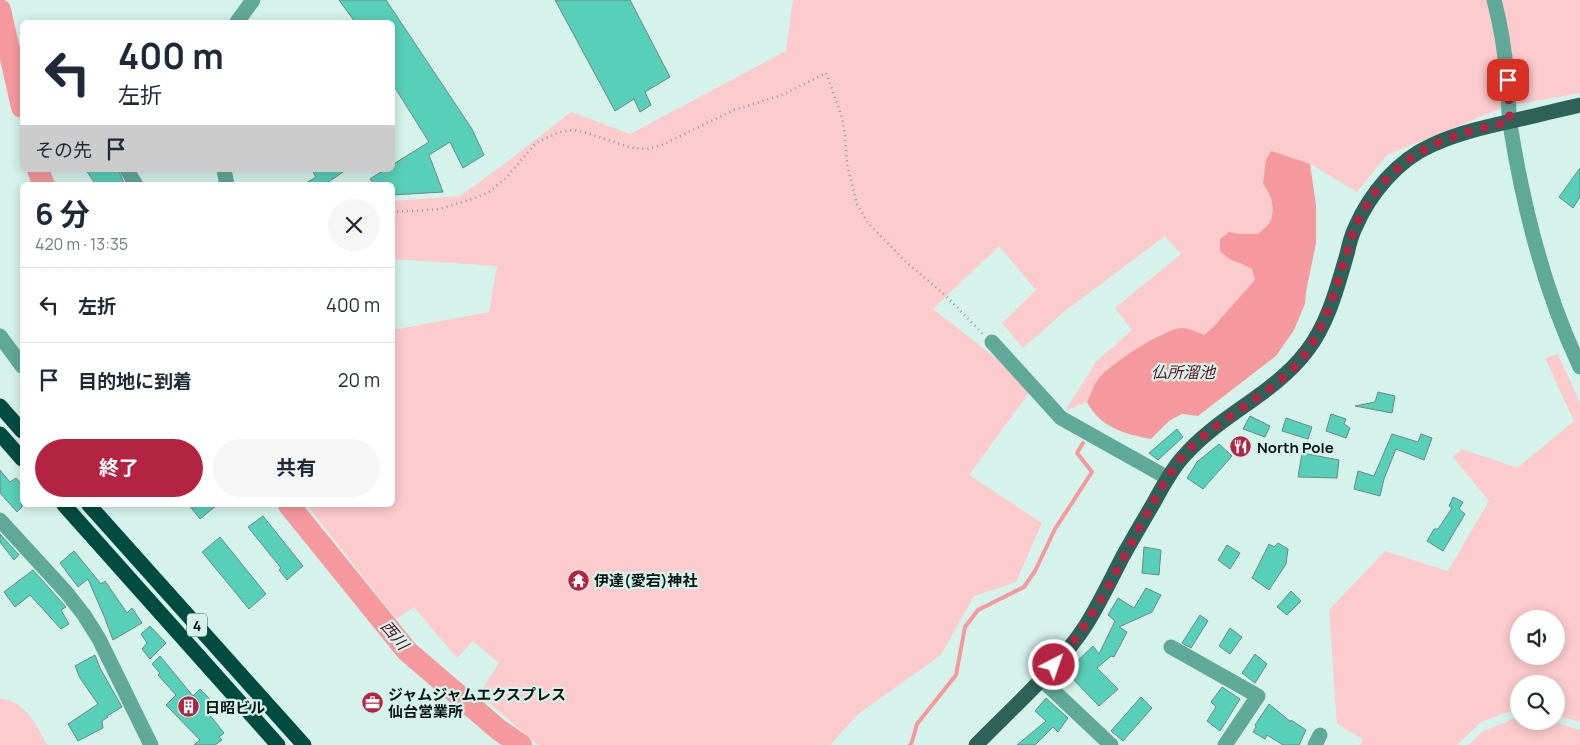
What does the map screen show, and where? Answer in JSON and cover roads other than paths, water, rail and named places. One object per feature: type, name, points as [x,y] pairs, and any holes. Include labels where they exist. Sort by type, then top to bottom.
[{"type":"highway","points":[[0,406],[20,429]]},
{"type":"highway","points":[[0,434],[20,457]]},
{"type":"highway","name":"4","points":[[66,507],[278,745]]},
{"type":"highway","name":"4","points":[[91,507],[304,745]]},
{"type":"main road","points":[[976,745],[1041,679],[1084,629],[1100,602],[1122,557],[1168,478],[1182,458],[1198,442],[1271,387],[1307,351],[1331,305],[1354,228],[1384,180],[1406,161],[1431,145],[1478,128],[1580,105]]},
{"type":"street","points":[[237,20],[253,0]]},
{"type":"street","points":[[1494,0],[1504,49],[1510,122],[1517,160],[1541,261],[1558,316],[1580,367]]},
{"type":"street","points":[[0,336],[20,363]]},
{"type":"street","points":[[992,342],[1061,418],[1168,478]]},
{"type":"street","points":[[0,520],[49,573],[84,615],[99,640],[151,745]]},
{"type":"street","points":[[1171,647],[1258,696],[1225,745]]},
{"type":"street","points":[[1041,679],[1111,745]]},
{"type":"water","name":"仏所溜池","points":[[1271,151],[1310,164],[1316,205],[1316,243],[1305,304],[1294,330],[1276,356],[1198,416],[1182,414],[1169,421],[1151,439],[1131,435],[1114,428],[1099,418],[1087,402],[1097,380],[1126,356],[1163,334],[1185,328],[1204,335],[1255,280],[1252,269],[1232,260],[1220,251],[1220,239],[1229,232],[1258,234],[1270,222],[1273,207],[1263,184],[1266,160]]},
{"type":"waterway","name":"西川","points":[[0,10],[20,98]]},
{"type":"waterway","name":"西川","points":[[39,172],[43,182]]},
{"type":"waterway","points":[[910,745],[917,724],[956,675],[965,627],[978,610],[1024,587],[1035,571],[1055,529],[1092,472],[1077,453],[1083,443]]},
{"type":"waterway","name":"西川","points":[[291,507],[407,651],[499,730],[521,745]]},
{"type":"place","name":"North Pole","points":[[1241,447]]},
{"type":"place","name":"伊達(愛宕)神社","points":[[578,580]]},
{"type":"place","name":"ジャムジャムエクスプレス 仙台営業所","points":[[372,703]]},
{"type":"place","name":"日昭ビル","points":[[189,707]]}]
